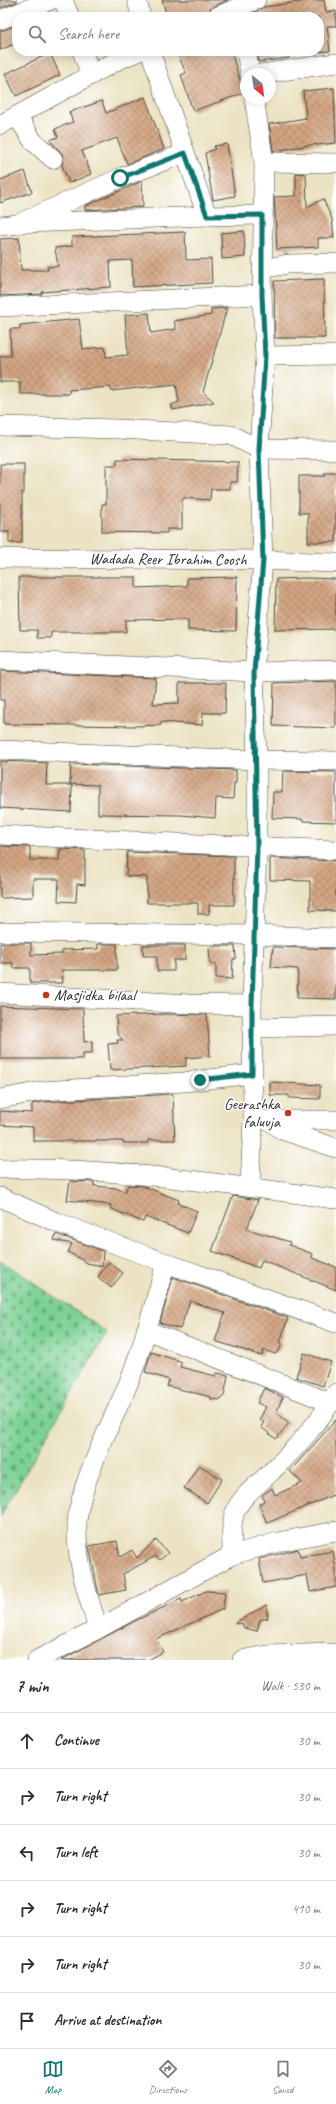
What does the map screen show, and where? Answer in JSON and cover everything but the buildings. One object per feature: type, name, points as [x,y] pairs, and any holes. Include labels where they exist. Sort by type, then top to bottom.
[{"type":"street","points":[[20,12],[51,0]]},
{"type":"street","points":[[63,0],[68,12]]},
{"type":"street","points":[[137,0],[140,12]]},
{"type":"street","points":[[228,12],[256,0]]},
{"type":"street","points":[[0,20],[12,15]]},
{"type":"street","points":[[84,56],[91,75]]},
{"type":"street","points":[[0,125],[129,56]]},
{"type":"street","points":[[152,56],[207,216]]},
{"type":"street","points":[[247,56],[249,68]]},
{"type":"street","points":[[276,72],[336,63]]},
{"type":"street","points":[[250,1186],[260,1119],[252,1074],[252,1005],[257,846],[257,760],[254,672],[263,560],[259,449],[265,356],[262,295],[262,215],[264,162],[255,104]]},
{"type":"street","points":[[17,116],[33,141],[52,159]]},
{"type":"street","points":[[9,225],[120,178],[185,153]]},
{"type":"street","points":[[264,162],[336,164]]},
{"type":"street","points":[[9,225],[262,215]]},
{"type":"street","points":[[262,269],[288,264],[336,263]]},
{"type":"street","points":[[0,308],[262,295]]},
{"type":"street","points":[[265,356],[336,355]]},
{"type":"street","points":[[0,426],[118,429],[231,435],[259,449],[336,450]]},
{"type":"street","name":"Wadada Reer Ibrahim Coosh","points":[[0,558],[263,560],[336,563]]},
{"type":"street","points":[[0,660],[254,672],[336,670]]},
{"type":"street","points":[[0,750],[257,760],[336,761]]},
{"type":"street","points":[[0,835],[336,850]]},
{"type":"street","points":[[0,932],[254,934],[336,938]]},
{"type":"street","points":[[0,993],[189,1004],[252,1005]]},
{"type":"street","points":[[252,1028],[336,1026]]},
{"type":"street","points":[[0,1098],[42,1090],[184,1082],[252,1074]]},
{"type":"street","points":[[260,1119],[336,1120]]},
{"type":"street","points":[[260,1119],[282,1130],[336,1148]]},
{"type":"street","points":[[0,1169],[115,1172],[250,1186],[287,1194],[336,1199]]},
{"type":"street","points":[[0,1197],[56,1222],[166,1263],[336,1323]]},
{"type":"street","points":[[98,1629],[84,1579],[78,1543],[78,1517],[80,1502],[128,1383],[166,1263]]},
{"type":"street","points":[[146,1330],[333,1398],[297,1445],[247,1494],[236,1510],[233,1520],[232,1555]]},
{"type":"street","points":[[37,1660],[98,1629],[232,1555],[278,1542],[336,1531]]},
{"type":"street","points":[[242,1660],[267,1655],[336,1653]]},
{"type":"green space","points":[[0,1260],[107,1332],[0,1517]]},
{"type":"place","name":"Masjidka bilaal","points":[[46,995]]},
{"type":"place","name":"Geerashka faluuja","points":[[288,1113]]},
{"type":"route","points":[[120,178],[185,153],[207,216],[262,215],[262,295],[265,356],[259,449],[263,560],[254,672],[257,760],[257,846],[252,1005],[252,1074],[200,1080]]}]
